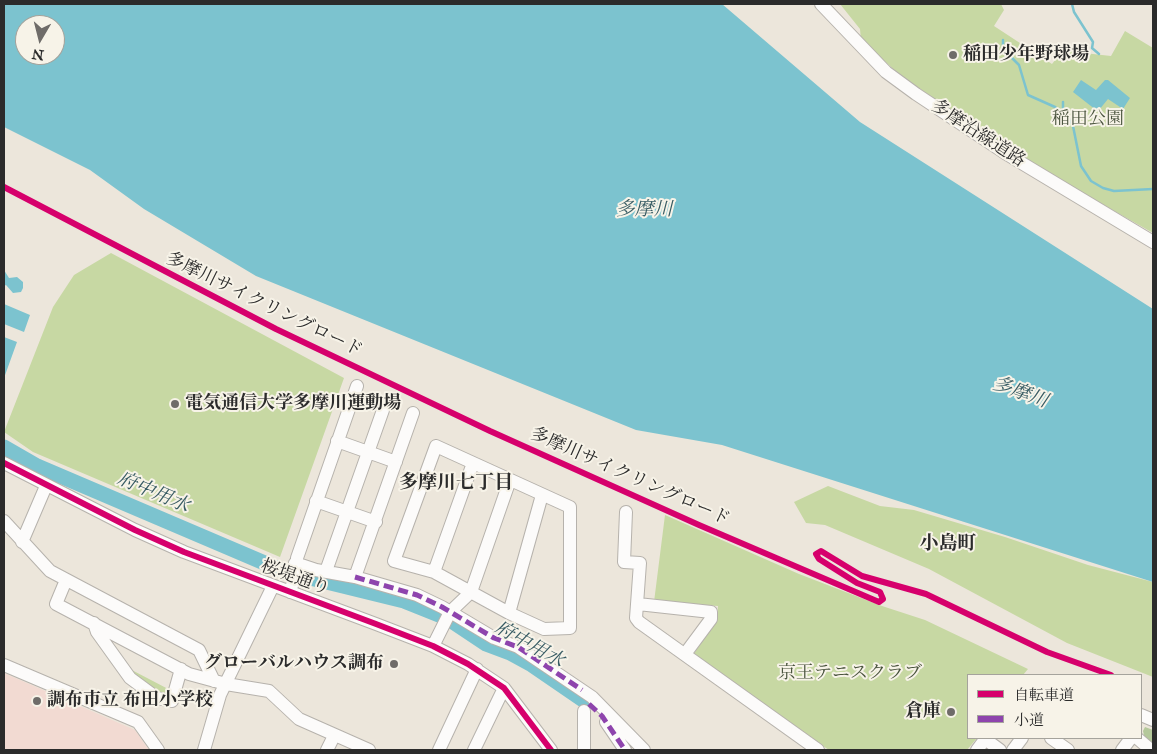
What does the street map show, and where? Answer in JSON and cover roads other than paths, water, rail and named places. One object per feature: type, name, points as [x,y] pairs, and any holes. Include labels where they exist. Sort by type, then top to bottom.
[{"type":"street","name":"多摩沿線道路","points":[[821,4],[886,72],[916,94],[1005,153],[1153,242]]},
{"type":"street","points":[[290,592],[297,569],[295,563],[357,386]]},
{"type":"street","points":[[326,572],[383,410]]},
{"type":"street","points":[[355,577],[413,413]]},
{"type":"street","points":[[337,441],[396,462]]},
{"type":"street","points":[[436,446],[472,463],[570,507],[570,628],[544,629],[509,613],[434,572],[394,561],[436,446]]},
{"type":"street","name":"桜堤通り","points":[[4,463],[46,486],[176,548],[433,646],[477,669],[504,688],[551,750]]},
{"type":"street","points":[[434,572],[472,463]]},
{"type":"street","points":[[433,646],[447,617],[471,592],[510,480]]},
{"type":"street","points":[[22,542],[46,486]]},
{"type":"street","points":[[509,613],[542,495]]},
{"type":"street","points":[[316,501],[376,522]]},
{"type":"street","points":[[626,512],[624,562],[640,563],[636,618],[639,622],[818,750]]},
{"type":"street","points":[[4,521],[50,571],[199,650],[220,682]]},
{"type":"street","points":[[295,563],[326,572],[355,577],[417,595],[447,617],[518,647],[582,690],[602,706],[644,750]]},
{"type":"street","points":[[66,580],[56,604],[180,669],[220,682],[269,691],[298,719],[369,750]]},
{"type":"street","points":[[204,750],[220,682],[273,586]]},
{"type":"street","points":[[638,604],[711,612],[711,619],[685,654]]},
{"type":"street","points":[[94,624],[96,632],[130,678],[157,698],[172,701],[180,669]]},
{"type":"street","points":[[4,666],[138,722],[158,750]]},
{"type":"street","points":[[439,750],[477,669]]},
{"type":"street","points":[[474,750],[504,688]]},
{"type":"street","points":[[584,750],[586,708],[602,716],[625,750]]},
{"type":"street","points":[[328,750],[334,736]]},
{"type":"street","points":[[977,750],[985,739],[1000,750]]},
{"type":"street","points":[[1014,750],[1021,739]]},
{"type":"street","points":[[1052,739],[1068,750]]},
{"type":"street","points":[[1122,750],[1130,739]]},
{"type":"street","points":[[1138,739],[1151,750]]},
{"type":"water","name":"多摩川","points":[[4,4],[722,4],[860,122],[1153,309],[1153,582],[722,445],[636,430],[256,276],[144,209],[90,170],[4,127]]},
{"type":"water","points":[[1081,80],[1096,90],[1105,80],[1108,80],[1130,98],[1123,109],[1108,99],[1099,110],[1096,110],[1073,92]]},
{"type":"water","points":[[4,270],[9,278],[17,277],[23,282],[21,292],[13,293],[6,285],[4,286]]},
{"type":"water","points":[[4,304],[30,315],[24,332],[4,324]]},
{"type":"water","points":[[4,337],[17,342],[4,378]]},
{"type":"waterway","points":[[1072,4],[1074,12],[1093,42],[1092,48],[1099,54]]},
{"type":"waterway","points":[[1003,40],[1003,49],[1019,65],[1028,95],[1055,107],[1068,117],[1073,126],[1081,166],[1091,181],[1103,188],[1114,191],[1153,189]]},
{"type":"waterway","points":[[1063,102],[1063,112]]},
{"type":"waterway","name":"府中用水","points":[[4,447],[37,466],[288,573]]},
{"type":"waterway","name":"府中用水","points":[[302,576],[404,601],[439,615]]},
{"type":"waterway","name":"府中用水","points":[[453,622],[486,644],[510,653],[532,665],[586,702]]},
{"type":"place","name":"稲田少年野球場","points":[[953,55]]},
{"type":"place","name":"電気通信大学多摩川運動場","points":[[175,404]]},
{"type":"place","name":"グローバルハウス調布","points":[[394,664]]},
{"type":"place","name":"調布市立 布田小学校","points":[[37,701]]},
{"type":"place","name":"倉庫","points":[[951,712]]},
{"type":"district","name":"多摩川七丁目","points":[[456,483]]},
{"type":"district","name":"小島町","points":[[948,544]]},
{"type":"park label","name":"稲田公園","points":[[1088,120]]},
{"type":"park label","name":"京王テニスクラブ","points":[[850,674]]}]
